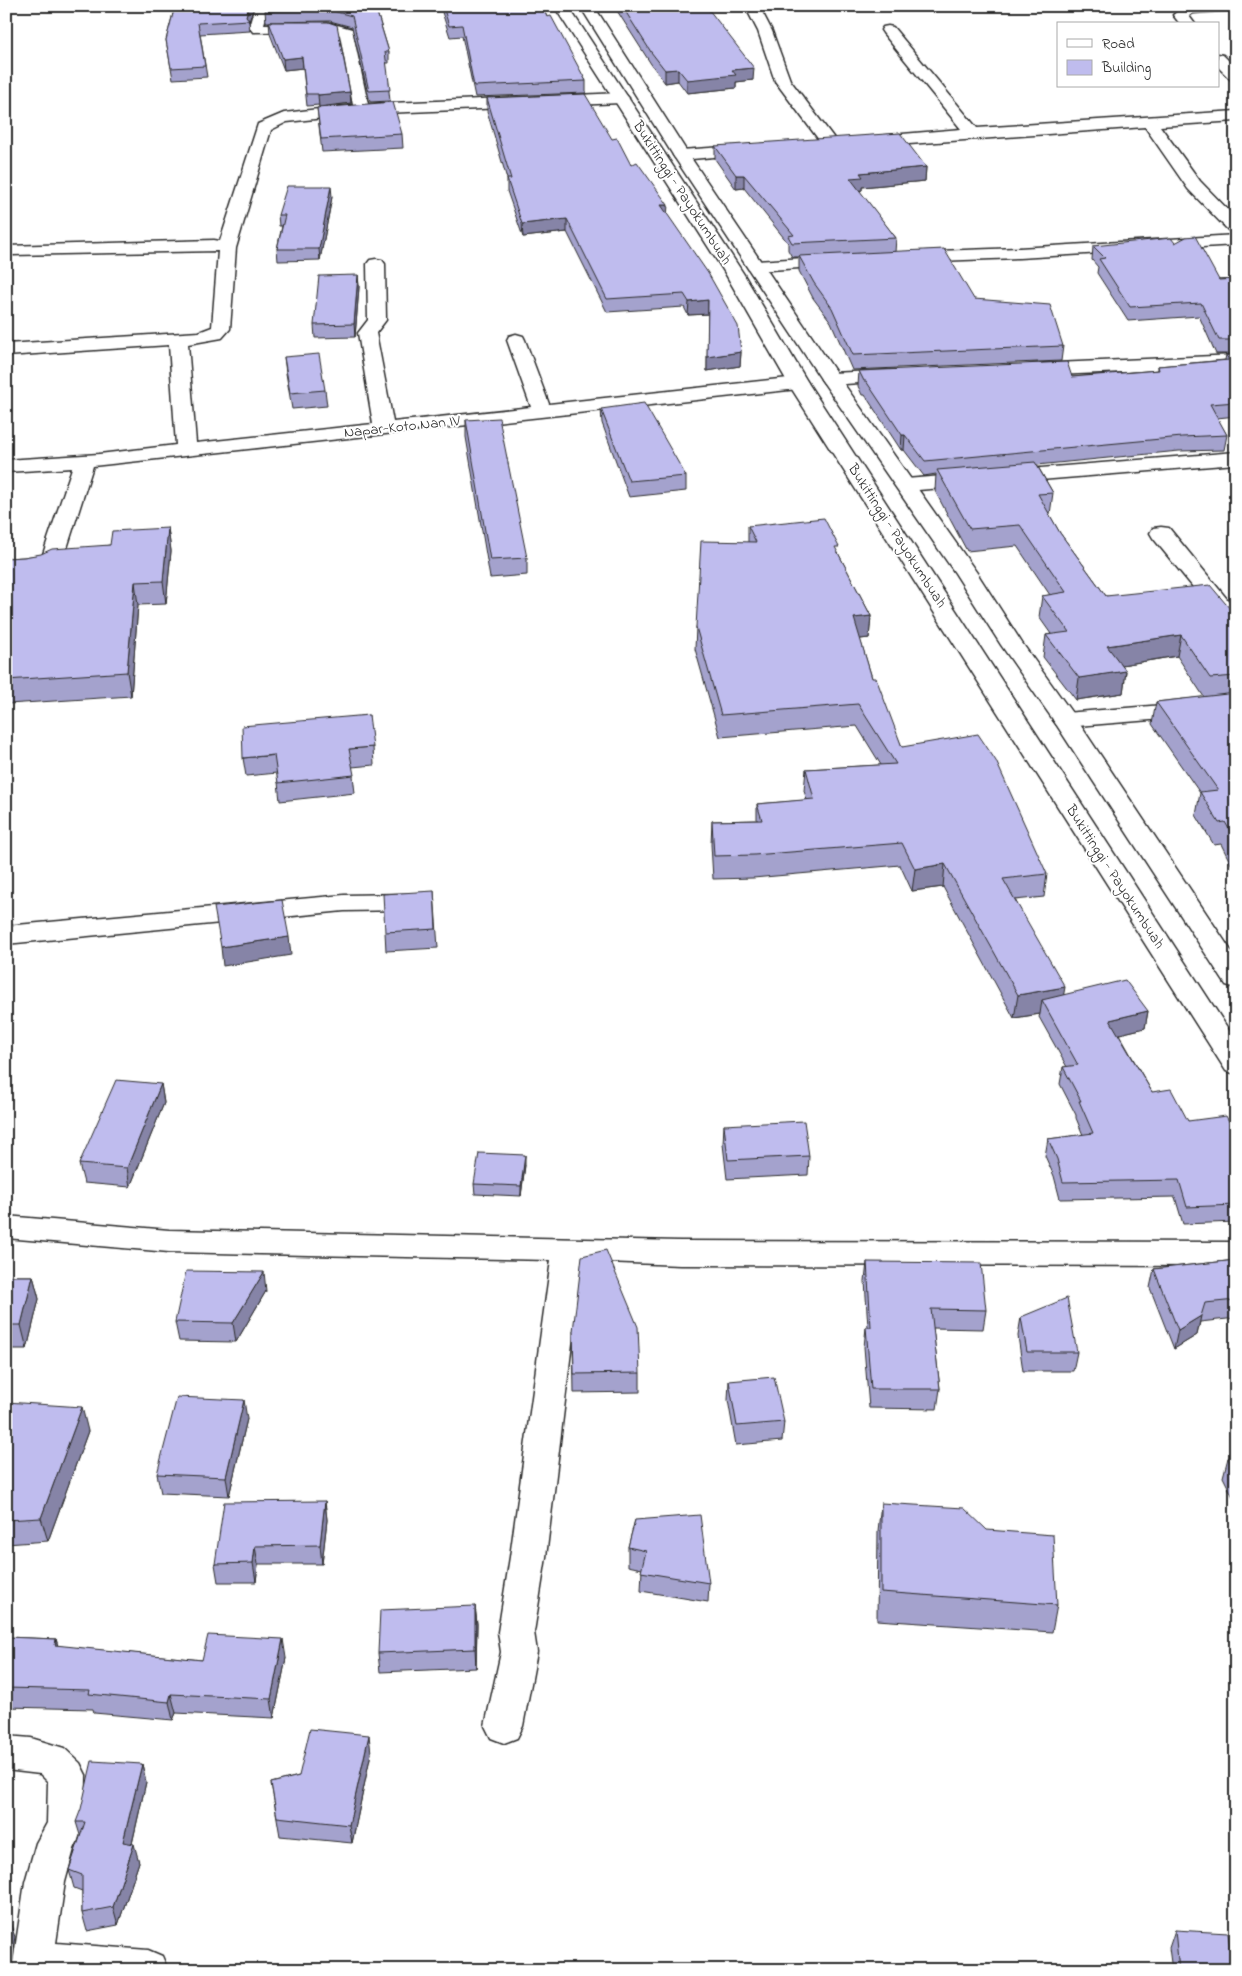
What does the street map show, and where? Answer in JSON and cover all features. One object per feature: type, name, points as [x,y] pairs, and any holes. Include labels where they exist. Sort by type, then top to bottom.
[{"type":"main road","points":[[262,6],[256,27],[258,29],[330,27],[348,32],[360,109]]},
{"type":"main road","name":"Bukittinggi - Payokumbuah","points":[[561,6],[734,272],[798,383],[1236,1064]]},
{"type":"main road","name":"Bukittinggi - Payokumbuah","points":[[587,6],[681,155],[966,573],[1012,645],[1065,720],[1236,979]]},
{"type":"main road","points":[[752,6],[764,31],[783,81],[831,144]]},
{"type":"main road","points":[[1186,22],[1180,15],[1190,9],[1236,6]]},
{"type":"main road","points":[[888,30],[973,133]]},
{"type":"main road","points":[[1220,60],[1236,77]]},
{"type":"main road","points":[[6,350],[178,340],[215,334],[220,329],[227,248],[264,126],[284,118],[360,109],[621,98]]},
{"type":"main road","points":[[812,146],[973,133],[1236,116]]},
{"type":"main road","points":[[1149,121],[1194,185],[1236,228]]},
{"type":"main road","points":[[681,155],[766,149]]},
{"type":"main road","points":[[896,258],[1028,253],[1236,240]]},
{"type":"main road","points":[[11,250],[214,245],[227,248]]},
{"type":"main road","points":[[756,266],[849,260]]},
{"type":"main road","points":[[376,264],[377,320],[367,333],[384,430]]},
{"type":"main road","points":[[178,340],[186,450]]},
{"type":"main road","points":[[516,340],[542,412]]},
{"type":"main road","points":[[1019,370],[1236,361]]},
{"type":"main road","points":[[832,379],[910,375]]},
{"type":"main road","name":"Napar-Koto Nan IV","points":[[6,466],[85,461],[384,430],[798,383]]},
{"type":"main road","points":[[906,485],[1236,458]]},
{"type":"main road","points":[[6,573],[28,572],[43,569],[51,564],[85,461]]},
{"type":"main road","points":[[1161,533],[1236,625]]},
{"type":"main road","points":[[924,579],[966,573]]},
{"type":"main road","points":[[969,650],[1012,645]]},
{"type":"main road","points":[[1065,720],[1236,706]]},
{"type":"main road","points":[[6,936],[344,903],[408,902]]},
{"type":"main road","points":[[6,1227],[169,1241],[680,1253],[1236,1254]]},
{"type":"main road","points":[[504,1726],[519,1652],[516,1632],[528,1558],[568,1249]]},
{"type":"main road","points":[[6,1753],[31,1755],[51,1760],[67,1775],[66,1826],[56,1843],[45,1882],[33,1965],[148,1970]]},
{"type":"building","points":[[175,6],[249,6],[246,16],[249,20],[198,23],[205,66],[171,68],[166,40]]},
{"type":"building","points":[[267,6],[375,6],[389,52],[385,52],[390,90],[369,91],[352,16],[329,10],[265,11]]},
{"type":"building","points":[[443,6],[542,6],[547,17],[551,16],[586,81],[474,86],[462,25],[449,26]]},
{"type":"building","points":[[622,6],[706,6],[754,68],[732,70],[736,75],[687,80],[678,69],[665,70],[651,52]]},
{"type":"building","points":[[269,22],[328,22],[337,25],[350,92],[318,95],[306,94],[302,57],[283,59]]},
{"type":"building","points":[[585,94],[612,139],[617,138],[631,165],[637,162],[668,205],[661,205],[708,273],[738,326],[741,352],[707,357],[708,300],[689,302],[684,294],[607,299],[567,219],[522,224],[507,179],[511,179],[487,98]]},
{"type":"building","points":[[393,102],[402,134],[321,139],[317,108]]},
{"type":"building","points":[[900,133],[926,167],[860,173],[863,177],[850,178],[896,238],[792,243],[788,236],[794,235],[744,175],[736,175],[715,146]]},
{"type":"building","points":[[287,186],[331,186],[319,249],[277,249],[285,215],[278,215]]},
{"type":"building","points":[[1195,236],[1219,280],[1236,279],[1236,306],[1233,307],[1236,311],[1236,340],[1219,340],[1201,303],[1130,307],[1099,259],[1105,258],[1093,246],[1171,238],[1175,243],[1186,237]]},
{"type":"building","points":[[944,249],[974,299],[1050,305],[1063,346],[853,355],[832,308],[814,283],[799,256]]},
{"type":"building","points":[[358,275],[354,324],[314,325],[319,276]]},
{"type":"building","points":[[319,354],[325,390],[290,393],[284,357]]},
{"type":"building","points":[[1236,354],[1236,402],[1210,404],[1227,435],[1182,437],[925,461],[905,435],[902,435],[859,371],[1067,362],[1072,377],[1159,370],[1158,366],[1229,360],[1226,355]]},
{"type":"building","points":[[644,403],[686,476],[629,481],[601,409]]},
{"type":"building","points":[[499,418],[527,558],[490,560],[466,420]]},
{"type":"building","points":[[1035,462],[1053,493],[1038,494],[1060,533],[1106,596],[1210,585],[1231,610],[1236,611],[1236,676],[1210,678],[1181,635],[1107,646],[1126,671],[1079,678],[1046,635],[1069,632],[1042,596],[1066,592],[1020,525],[970,529],[937,470]]},
{"type":"building","points":[[824,518],[839,547],[835,547],[871,616],[854,618],[872,678],[876,678],[902,747],[978,734],[996,761],[1047,874],[1003,879],[1065,987],[1018,995],[945,864],[915,869],[902,843],[754,855],[714,856],[712,821],[762,820],[757,804],[814,799],[806,769],[896,764],[858,704],[721,715],[696,627],[701,541],[756,542],[748,526]]},
{"type":"building","points":[[168,528],[163,581],[135,582],[127,672],[6,680],[6,558],[41,554],[52,549],[110,545],[112,531]]},
{"type":"building","points":[[1236,693],[1236,841],[1225,822],[1219,823],[1200,792],[1218,790],[1156,702]]},
{"type":"building","points":[[369,715],[373,747],[349,749],[354,775],[278,783],[274,755],[243,758],[242,726]]},
{"type":"building","points":[[434,891],[436,929],[385,932],[383,894]]},
{"type":"building","points":[[282,900],[289,937],[221,947],[214,907]]},
{"type":"building","points":[[1125,980],[1148,1011],[1110,1020],[1152,1092],[1171,1089],[1188,1121],[1226,1116],[1236,1134],[1236,1205],[1187,1207],[1179,1180],[1063,1182],[1057,1159],[1048,1139],[1093,1133],[1079,1101],[1081,1101],[1063,1067],[1078,1065],[1042,1000]]},
{"type":"building","points":[[116,1080],[161,1084],[127,1168],[79,1164]]},
{"type":"building","points":[[804,1121],[809,1156],[728,1160],[724,1125]]},
{"type":"building","points":[[479,1153],[525,1155],[521,1186],[474,1184]]},
{"type":"building","points":[[606,1250],[638,1327],[640,1373],[574,1374],[573,1331],[582,1256]]},
{"type":"building","points":[[1236,1260],[1236,1300],[1205,1303],[1201,1316],[1178,1330],[1154,1269]]},
{"type":"building","points":[[867,1262],[981,1263],[986,1310],[931,1309],[940,1389],[871,1389],[866,1327],[871,1327]]},
{"type":"building","points":[[186,1271],[264,1272],[233,1323],[175,1322]]},
{"type":"building","points":[[6,1276],[33,1276],[21,1325],[6,1325]]},
{"type":"building","points":[[1067,1298],[1077,1352],[1027,1352],[1021,1317]]},
{"type":"building","points":[[774,1377],[784,1422],[737,1426],[729,1381]]},
{"type":"building","points":[[177,1397],[244,1400],[226,1477],[157,1474]]},
{"type":"building","points":[[6,1402],[82,1407],[41,1518],[6,1520]]},
{"type":"building","points":[[1236,1456],[1236,1473],[1228,1458]]},
{"type":"building","points":[[325,1501],[320,1545],[255,1546],[253,1563],[215,1564],[224,1502]]},
{"type":"building","points":[[881,1503],[964,1508],[987,1530],[1053,1535],[1057,1605],[881,1592]]},
{"type":"building","points":[[700,1515],[709,1583],[641,1572],[646,1551],[628,1547],[635,1520]]},
{"type":"building","points":[[475,1606],[475,1649],[378,1653],[380,1610]]},
{"type":"building","points":[[208,1635],[283,1639],[271,1699],[171,1694],[169,1702],[89,1694],[90,1690],[6,1688],[6,1637],[56,1639],[55,1645],[202,1660]]},
{"type":"building","points":[[310,1729],[369,1735],[349,1825],[277,1817],[271,1783],[299,1776]]},
{"type":"building","points":[[92,1761],[142,1764],[123,1842],[134,1844],[113,1907],[82,1913],[82,1875],[69,1870],[85,1822],[76,1822],[81,1809]]},
{"type":"building","points":[[6,1918],[9,1919],[6,1932]]},
{"type":"building","points":[[1175,1930],[1228,1933],[1233,1970],[1179,1970]]}]
